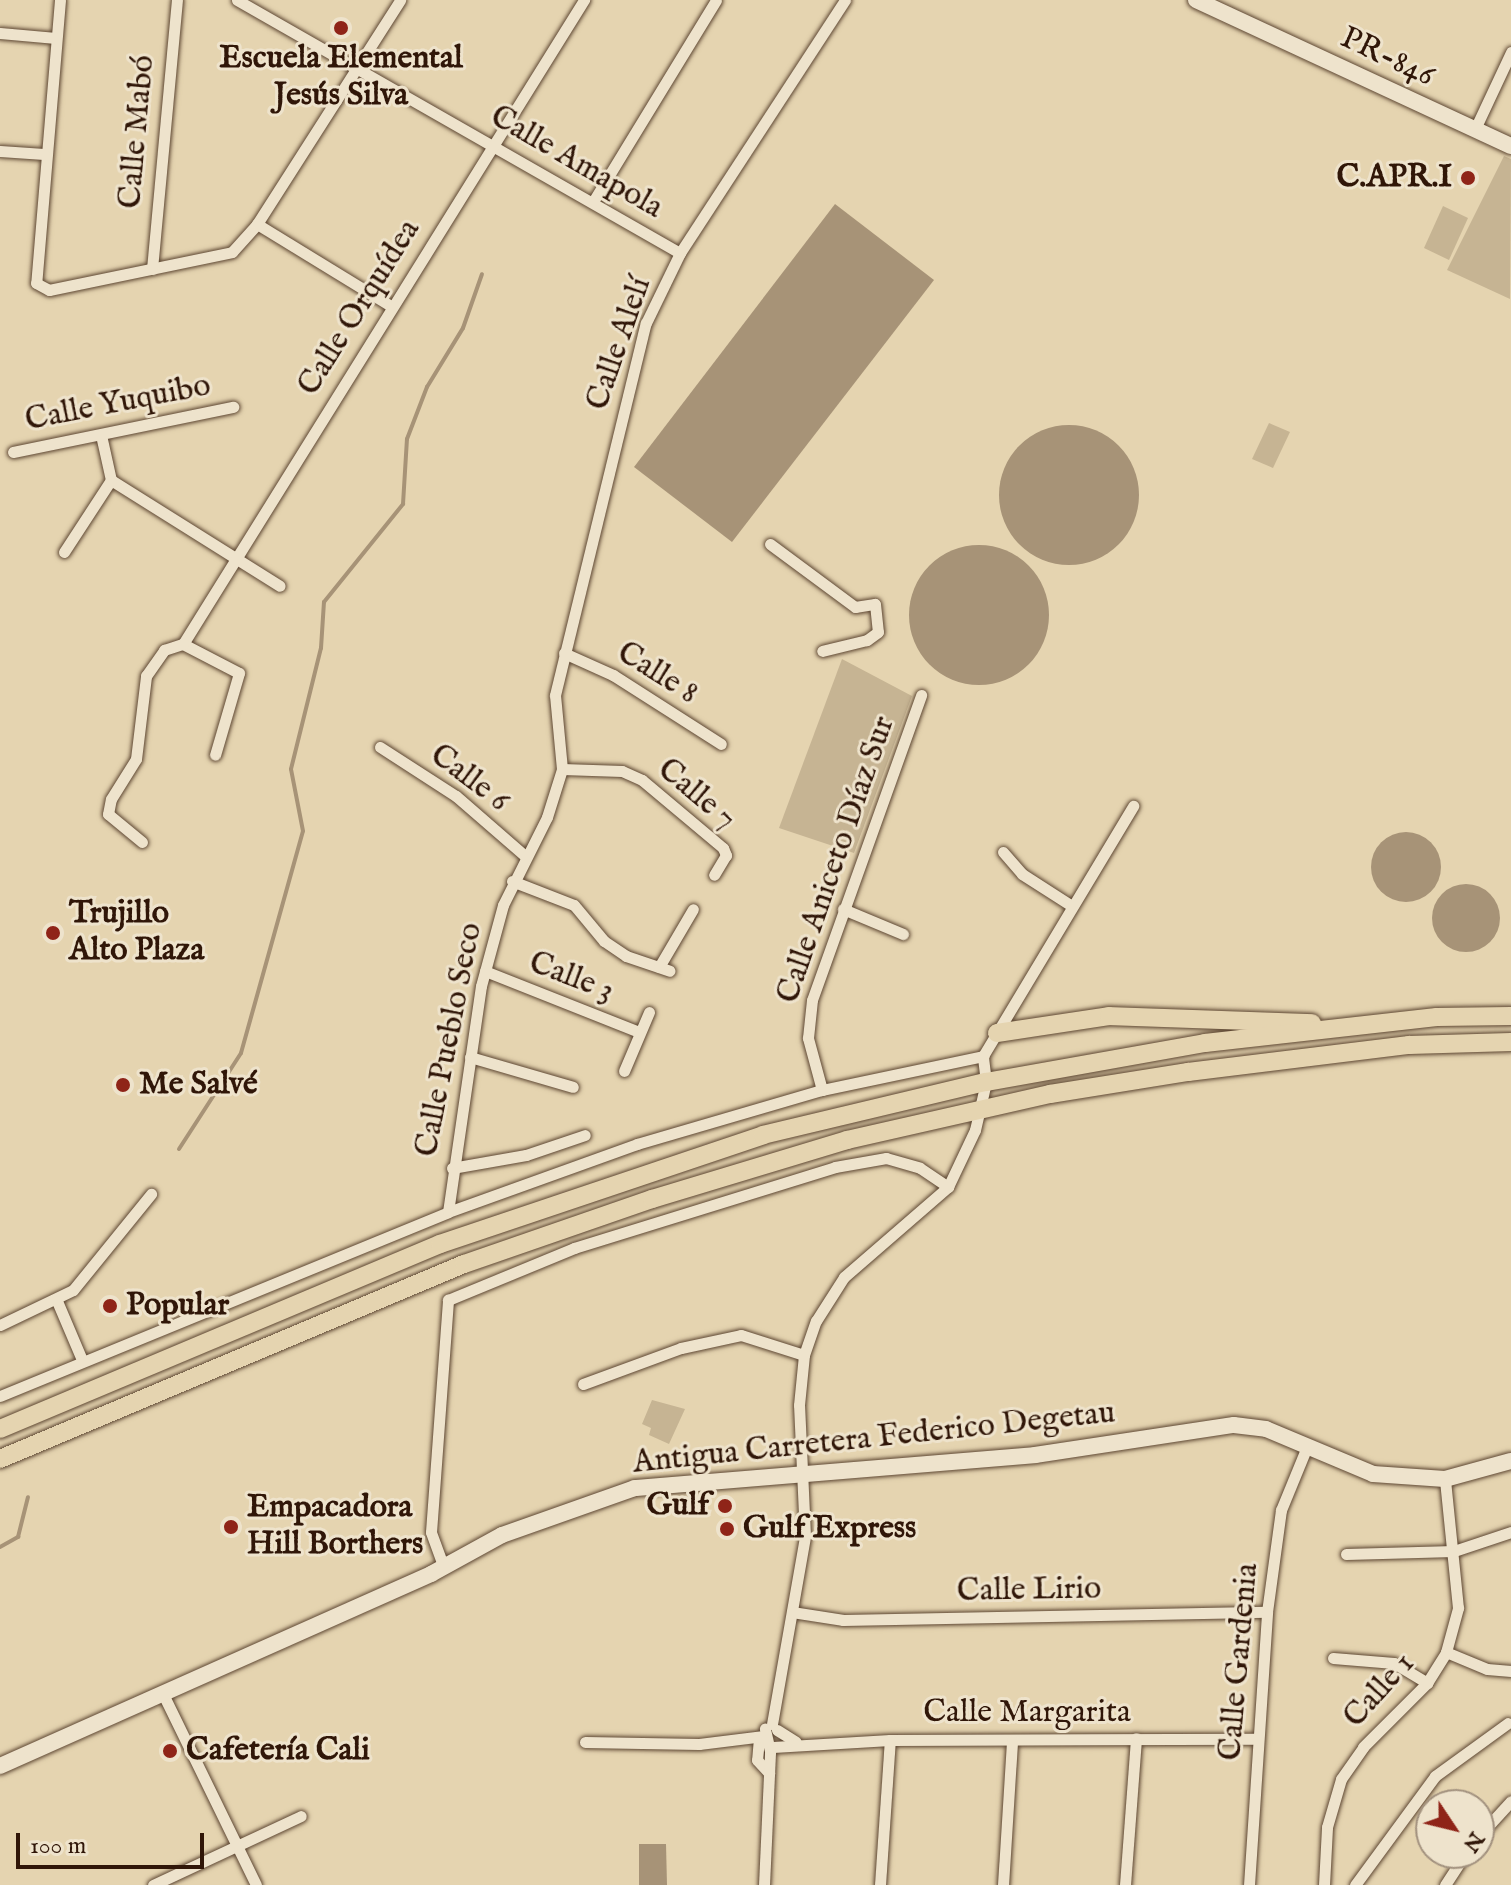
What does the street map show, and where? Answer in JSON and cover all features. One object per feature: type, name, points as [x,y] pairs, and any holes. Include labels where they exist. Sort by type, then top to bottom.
[{"type":"main road","points":[[997,1033],[1109,1016],[1200,1016],[1343,1027]]},
{"type":"main road","points":[[0,1429],[440,1244],[603,1186],[763,1135],[986,1082],[1205,1043],[1343,1027],[1511,1016]]},
{"type":"main road","points":[[0,1459],[464,1264],[667,1195],[847,1140],[978,1109],[1318,1054],[1511,1042]]},
{"type":"street","points":[[60,0],[44,154],[36,283],[49,290],[232,252],[257,224],[400,0]]},
{"type":"street","name":"Calle Mabó","points":[[152,269],[177,0]]},
{"type":"street","name":"Calle Orquídea","points":[[183,644],[584,0]]},
{"type":"street","points":[[594,200],[716,0]]},
{"type":"street","name":"Calle Alelí","points":[[564,653],[646,323],[680,253],[845,0]]},
{"type":"street","name":"PR-846","points":[[1196,0],[1511,146]]},
{"type":"street","name":"Calle Amapola","points":[[239,1],[594,200],[680,253]]},
{"type":"street","points":[[0,33],[56,38]]},
{"type":"street","points":[[1475,129],[1511,52]]},
{"type":"street","points":[[0,151],[44,154]]},
{"type":"street","points":[[257,224],[391,306]]},
{"type":"street","name":"Calle Yuquibo","points":[[13,452],[233,407]]},
{"type":"street","points":[[101,435],[111,480],[280,586]]},
{"type":"street","points":[[64,552],[111,480]]},
{"type":"street","points":[[770,544],[855,607],[875,604],[878,632],[867,640],[822,651]]},
{"type":"street","points":[[142,842],[108,814],[111,799],[136,759],[146,676],[164,650],[183,644],[239,673],[215,755]]},
{"type":"street","name":"Calle 8","points":[[564,653],[613,675],[721,744]]},
{"type":"street","name":"Calle Pueblo Seco","points":[[448,1212],[452,1168],[485,971],[512,881],[547,817],[562,769],[555,695],[564,653]]},
{"type":"street","name":"Calle Aniceto Díaz Sur","points":[[822,1090],[808,1038],[812,1000],[921,695]]},
{"type":"street","name":"Calle 6","points":[[380,747],[456,796],[525,856]]},
{"type":"street","name":"Calle 7","points":[[562,769],[622,771],[642,780],[723,848],[726,855],[714,875]]},
{"type":"street","points":[[764,1885],[771,1749],[805,1536],[799,1405],[804,1355],[816,1321],[844,1277],[948,1187],[966,1157],[986,1082],[983,1056],[1133,806]]},
{"type":"street","points":[[1003,852],[1022,874],[1072,906]]},
{"type":"street","points":[[512,881],[574,905],[604,941],[626,956],[664,969],[693,909]]},
{"type":"street","points":[[843,909],[903,934]]},
{"type":"street","name":"Calle 3","points":[[485,971],[639,1032]]},
{"type":"street","points":[[624,1071],[649,1012]]},
{"type":"street","points":[[0,1396],[448,1212],[637,1144],[822,1090],[983,1056]]},
{"type":"street","points":[[470,1057],[573,1087]]},
{"type":"street","points":[[452,1168],[526,1155],[585,1135]]},
{"type":"street","points":[[444,1568],[431,1532],[448,1300],[574,1248],[835,1167],[886,1158],[920,1168],[948,1187]]},
{"type":"street","points":[[0,1325],[57,1301],[73,1290],[151,1194]]},
{"type":"street","points":[[57,1301],[82,1360]]},
{"type":"street","points":[[583,1384],[681,1348],[741,1335],[804,1355]]},
{"type":"street","name":"Antigua Carretera Federico Degetau","points":[[0,1766],[444,1568],[502,1535],[635,1488],[1035,1455],[1234,1425],[1266,1429],[1306,1449],[1373,1474],[1445,1479],[1511,1461]]},
{"type":"street","name":"Calle Gardenia","points":[[1249,1885],[1267,1612],[1281,1510],[1306,1449]]},
{"type":"street","name":"Calle 1","points":[[1324,1885],[1327,1827],[1341,1779],[1363,1747],[1427,1683],[1446,1652],[1458,1608],[1445,1479]]},
{"type":"street","points":[[1346,1554],[1454,1551],[1511,1532]]},
{"type":"street","name":"Calle Lirio","points":[[792,1612],[843,1620],[1267,1612]]},
{"type":"street","points":[[1446,1652],[1487,1669],[1511,1671]]},
{"type":"street","points":[[1333,1658],[1394,1663],[1427,1683]]},
{"type":"street","points":[[163,1694],[256,1885]]},
{"type":"street","points":[[1355,1885],[1435,1776],[1508,1723]]},
{"type":"street","points":[[585,1742],[699,1744],[762,1737],[774,1727]]},
{"type":"street","points":[[774,1727],[797,1742]]},
{"type":"street","points":[[762,1737],[771,1749]]},
{"type":"street","points":[[762,1737],[757,1760],[769,1773]]},
{"type":"street","points":[[1125,1885],[1136,1738]]},
{"type":"street","name":"Calle Margarita","points":[[771,1749],[797,1742],[890,1740],[1258,1739]]},
{"type":"street","points":[[880,1885],[890,1740]]},
{"type":"street","points":[[1003,1885],[1012,1740]]},
{"type":"street","points":[[1495,1818],[1511,1801]]},
{"type":"street","points":[[153,1885],[301,1816]]},
{"type":"shaded area","points":[[1504,156],[1511,159],[1510,299],[1447,270]]},
{"type":"shaded area","points":[[835,204],[934,280],[732,542],[634,467]]},
{"type":"shaded area","points":[[1443,206],[1468,218],[1449,260],[1424,248]]},
{"type":"shaded area","points":[[1269,423],[1290,432],[1273,468],[1252,459]]},
{"type":"shaded area","points":[[1069,425],[1096,430],[1119,445],[1134,468],[1139,495],[1134,522],[1119,545],[1096,560],[1069,565],[1042,560],[1019,545],[1004,522],[999,495],[1004,468],[1019,445],[1042,430]]},
{"type":"shaded area","points":[[979,545],[1006,550],[1029,565],[1044,588],[1049,615],[1044,642],[1029,665],[1006,680],[979,685],[952,680],[929,665],[914,642],[909,615],[914,588],[929,565],[952,550]]},
{"type":"shaded area","points":[[842,659],[912,696],[854,853],[779,828]]},
{"type":"shaded area","points":[[1399,832],[1413,832],[1435,847],[1441,867],[1439,880],[1431,892],[1413,902],[1399,902],[1377,887],[1371,874],[1371,860],[1386,838]]},
{"type":"shaded area","points":[[1466,884],[1490,894],[1500,918],[1490,942],[1466,952],[1442,942],[1432,918],[1442,894]]},
{"type":"shaded area","points":[[652,1400],[685,1409],[669,1444],[649,1435],[651,1428],[642,1424]]},
{"type":"shaded area","points":[[639,1844],[666,1844],[667,1885],[639,1885]]},
{"type":"waterway","points":[[179,1149],[241,1053],[303,831],[291,769],[321,648],[324,602],[403,504],[407,439],[427,387],[463,328],[482,274]]},
{"type":"waterway","points":[[0,1547],[18,1537],[28,1497]]},
{"type":"place","name":"Escuela Elemental Jesús Silva","points":[[341,28]]},
{"type":"place","name":"C.APR.I","points":[[1468,178]]},
{"type":"place","name":"Trujillo Alto Plaza","points":[[53,933]]},
{"type":"place","name":"Me Salvé","points":[[123,1085]]},
{"type":"place","name":"Popular","points":[[110,1306]]},
{"type":"place","name":"Gulf","points":[[725,1506]]},
{"type":"place","name":"Empacadora Hill Borthers","points":[[231,1527]]},
{"type":"place","name":"Gulf Express","points":[[727,1529]]},
{"type":"place","name":"Cafetería Cali","points":[[170,1751]]}]
